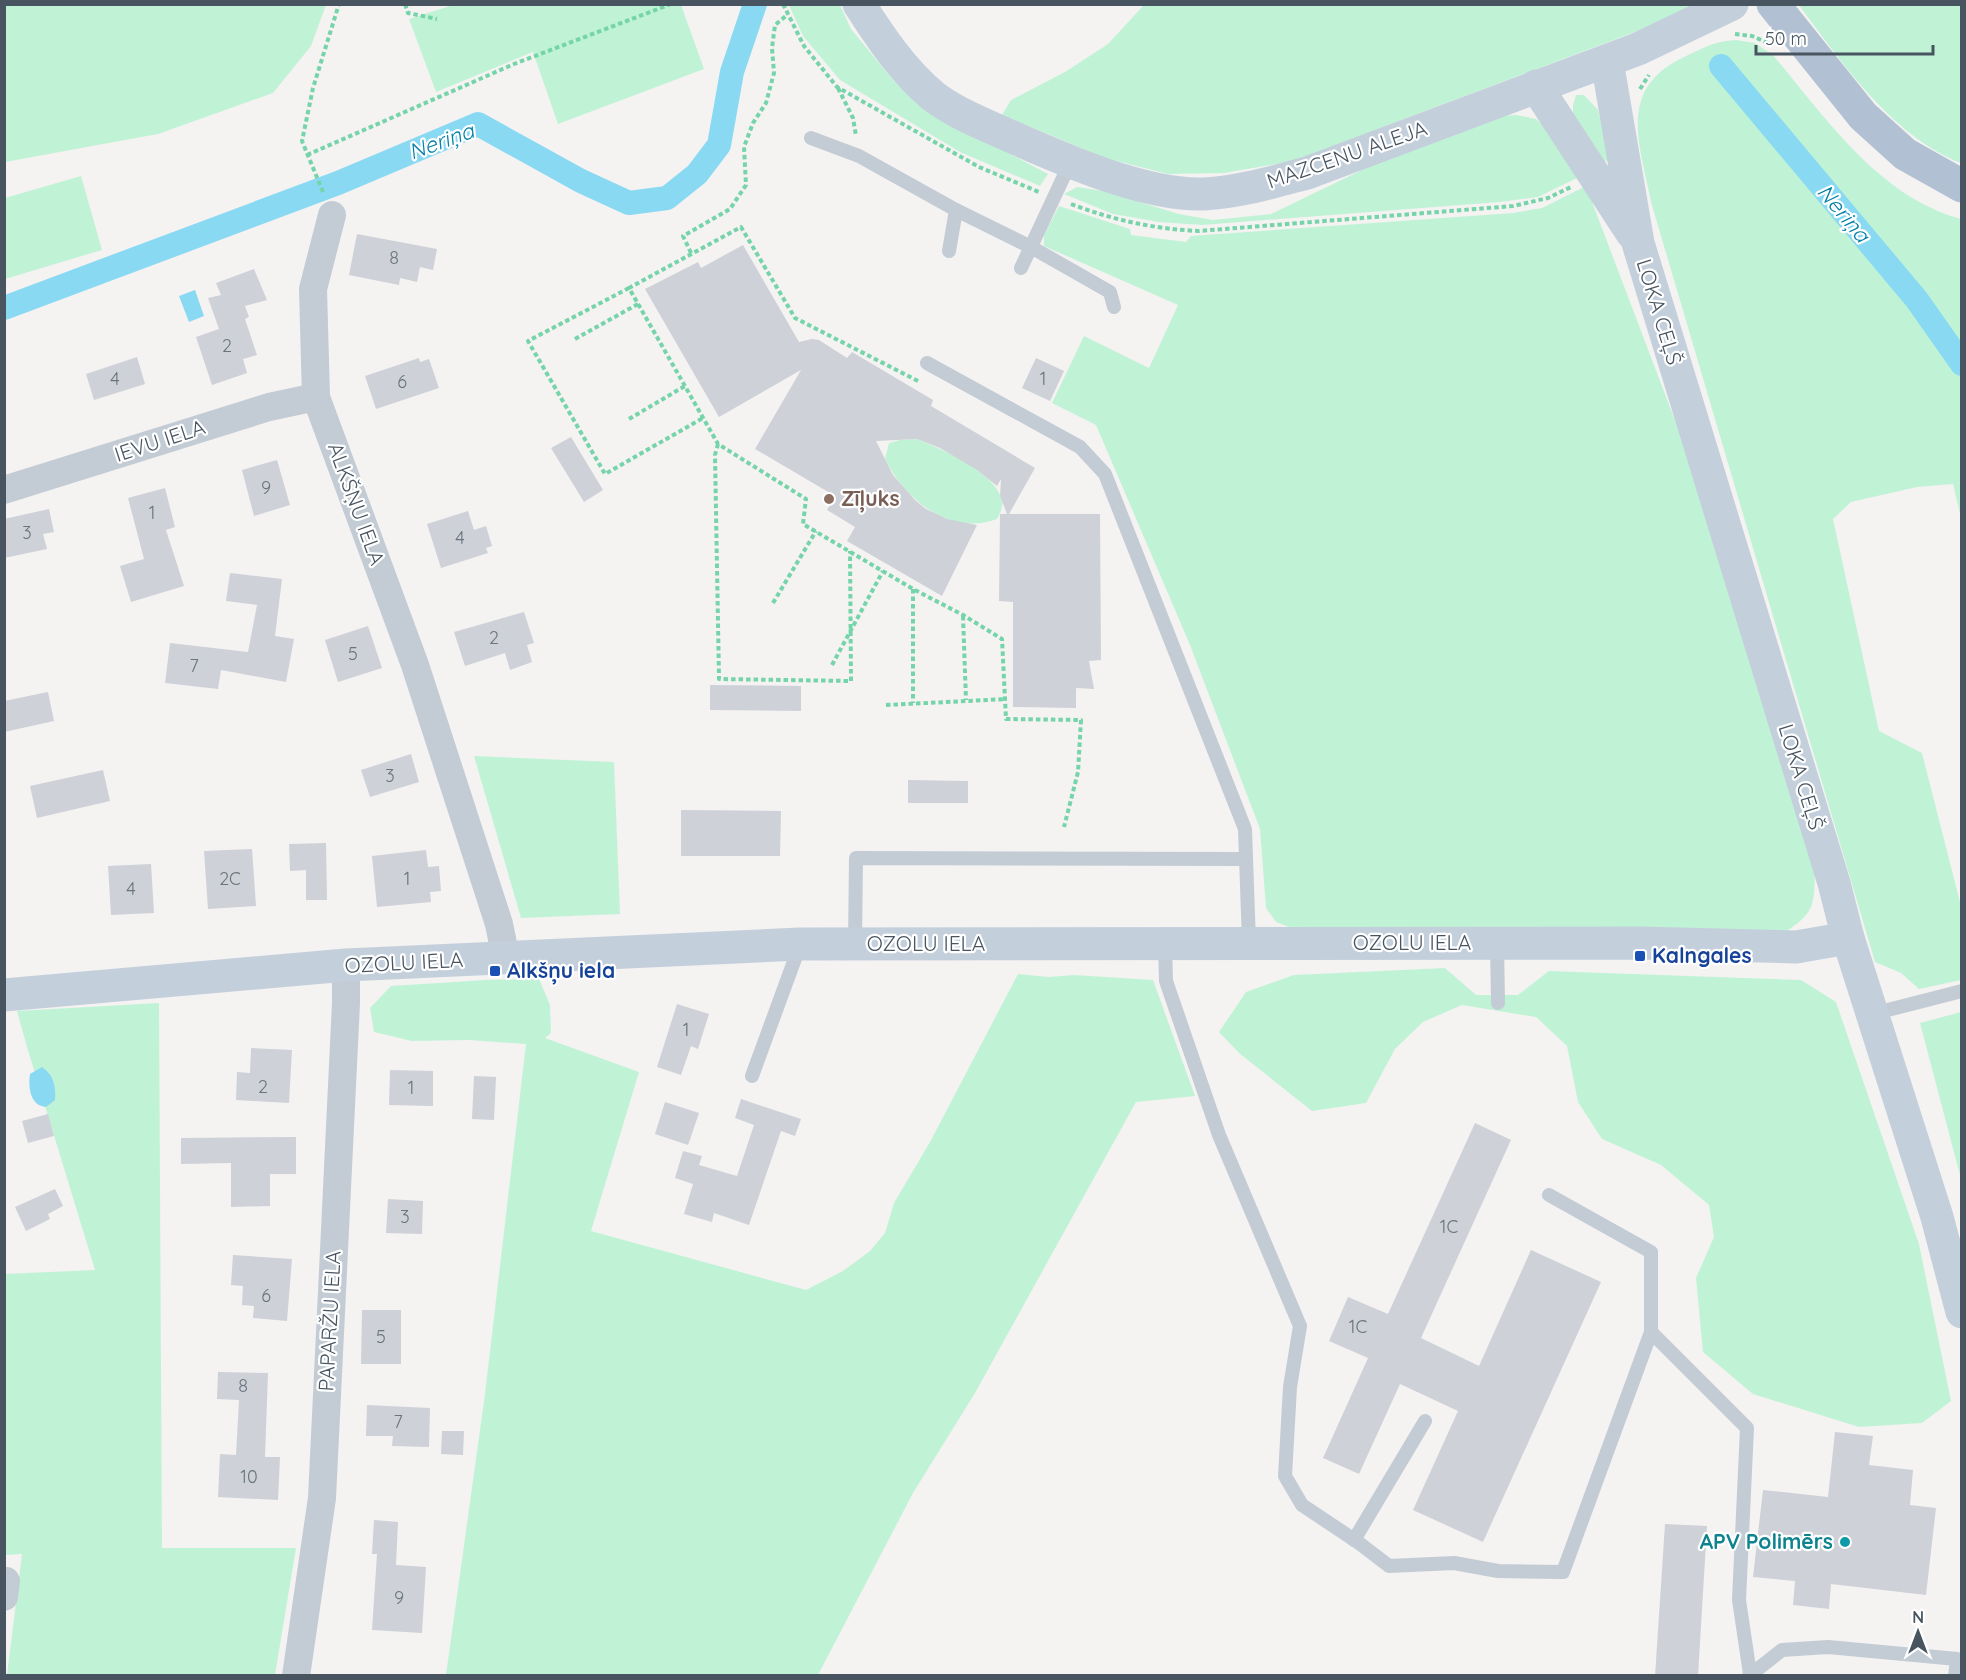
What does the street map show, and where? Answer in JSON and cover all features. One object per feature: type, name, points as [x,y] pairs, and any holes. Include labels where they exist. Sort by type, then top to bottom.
[{"type":"main road","name":"MAZCENU ALEJA","points":[[859,4],[881,39],[931,94],[951,110],[1028,144],[1108,175],[1158,189],[1203,194],[1252,187],[1307,173],[1638,49],[1730,20]]},
{"type":"main road","points":[[1773,4],[1863,116],[1905,154],[1962,186]]},
{"type":"main road","name":"LOKA CEĻŠ","points":[[1607,61],[1638,243],[1834,883],[1848,938],[1937,1217],[1962,1311]]},
{"type":"main road","name":"LOKA CEĻŠ","points":[[1536,86],[1638,243]]},
{"type":"main road","name":"OZOLU IELA","points":[[4,995],[346,965],[800,944],[1641,943],[1796,947],[1848,938]]},
{"type":"street","name":"ALKŠŅU IELA","points":[[332,215],[313,290],[316,397],[415,665],[499,924],[506,958]]},
{"type":"street","name":"IEVU IELA","points":[[4,490],[269,407],[316,397]]},
{"type":"street","name":"PAPARŽU IELA","points":[[296,1676],[322,1498],[346,965]]},
{"type":"lane","points":[[811,138],[859,156],[956,210],[1031,247],[1110,292],[1114,307]]},
{"type":"lane","points":[[1021,268],[1071,161]]},
{"type":"lane","points":[[949,251],[956,210]]},
{"type":"lane","points":[[927,363],[1080,447],[1105,474],[1245,829],[1249,943]]},
{"type":"lane","points":[[855,944],[856,858],[1246,859]]},
{"type":"lane","points":[[1165,942],[1166,981],[1218,1135],[1300,1326],[1290,1387],[1285,1476],[1302,1505],[1389,1566],[1454,1563],[1498,1571],[1563,1572],[1651,1332],[1651,1252],[1549,1195]]},
{"type":"lane","points":[[1497,943],[1498,1003]]},
{"type":"lane","points":[[752,1076],[800,944]]},
{"type":"lane","points":[[1872,1014],[1962,991]]},
{"type":"lane","points":[[1651,1332],[1747,1428],[1739,1600],[1750,1675],[1782,1650],[1828,1647],[1957,1659],[1955,1676]]},
{"type":"lane","points":[[1354,1540],[1425,1421]]},
{"type":"path","points":[[314,171],[302,141],[313,88],[339,4]]},
{"type":"path","points":[[405,4],[408,13],[437,19]]},
{"type":"path","points":[[306,155],[514,64],[671,4]]},
{"type":"path","points":[[691,253],[683,236],[730,209],[746,185],[744,147],[753,123],[766,103],[774,73],[772,48],[775,25],[787,15]]},
{"type":"path","points":[[1730,20],[1736,33],[1752,36],[1777,50]]},
{"type":"path","points":[[1638,96],[1641,85],[1652,71]]},
{"type":"path","points":[[837,87],[853,118]]},
{"type":"path","points":[[703,418],[605,474],[528,340],[741,227],[795,318],[923,383]]},
{"type":"path","points":[[629,288],[718,444],[806,499],[803,524],[1002,639],[1006,719],[1081,720],[1078,772],[1064,827]]},
{"type":"path","points":[[575,339],[638,304]]},
{"type":"path","points":[[628,419],[685,386]]},
{"type":"path","points":[[718,444],[716,455],[719,679],[851,681],[850,551]]},
{"type":"path","points":[[773,603],[816,531]]},
{"type":"path","points":[[832,665],[883,571]]},
{"type":"path","points":[[913,589],[914,703]]},
{"type":"path","points":[[963,615],[966,700]]},
{"type":"path","points":[[886,705],[1006,699]]},
{"type":"green space","points":[[5,4],[326,5],[311,46],[273,93],[158,134],[5,162]]},
{"type":"green space","points":[[453,5],[681,5],[704,69],[558,124],[533,52],[436,92],[409,19]]},
{"type":"green space","points":[[789,5],[840,5],[851,29],[894,81],[935,114],[1048,174],[1040,186],[960,152],[840,80],[803,36]]},
{"type":"green space","points":[[1144,5],[1695,5],[1672,18],[1380,128],[1310,158],[1224,173],[1168,174],[1105,158],[1002,115],[1011,100],[1065,72],[1108,44]]},
{"type":"green space","points":[[1799,5],[1961,5],[1961,163],[1936,151],[1891,117],[1870,96],[1832,50]]},
{"type":"green space","points":[[1736,40],[1755,43],[1773,55],[1834,129],[1879,174],[1904,193],[1931,208],[1961,219],[1961,518],[1953,484],[1917,487],[1851,502],[1833,519],[1879,731],[1922,753],[1961,906],[1961,980],[1919,989],[1901,973],[1875,962],[1651,202],[1642,159],[1638,120],[1641,102],[1649,85],[1663,70],[1684,57],[1715,43]]},
{"type":"green space","points":[[1576,95],[1584,95],[1598,110],[1610,159],[1598,165],[1573,120]]},
{"type":"green space","points":[[1517,115],[1536,119],[1550,132],[1579,177],[1538,197],[1500,202],[1202,225],[1159,222],[1113,214],[1064,194],[1077,187],[1103,191],[1179,214],[1213,220],[1271,214],[1391,156],[1496,116]]},
{"type":"green space","points":[[81,176],[102,250],[5,279],[5,198]]},
{"type":"green space","points":[[1586,186],[1679,431],[1815,872],[1813,901],[1807,914],[1784,933],[1294,929],[1276,922],[1266,908],[1260,829],[1190,645],[1096,425],[1052,403],[1084,336],[1149,368],[1178,305],[1044,246],[1044,235],[1059,206],[1130,229],[1131,235],[1186,242],[1191,236],[1513,213],[1542,208]]},
{"type":"green space","points":[[917,439],[967,463],[990,481],[1002,501],[997,519],[979,523],[962,523],[946,518],[930,511],[904,488],[885,459],[889,443]]},
{"type":"green space","points":[[474,756],[614,762],[620,914],[521,918]]},
{"type":"green space","points":[[1445,968],[1476,995],[1518,995],[1549,971],[1801,980],[1836,1002],[1919,1244],[1951,1401],[1922,1423],[1859,1427],[1753,1394],[1703,1352],[1696,1278],[1714,1237],[1709,1205],[1661,1165],[1602,1139],[1578,1102],[1567,1046],[1536,1017],[1462,1005],[1423,1022],[1395,1049],[1366,1103],[1312,1111],[1239,1053],[1219,1032],[1246,992],[1294,975]]},
{"type":"green space","points":[[1018,974],[1153,980],[1195,1096],[1136,1102],[975,1393],[913,1493],[818,1675],[446,1675],[485,1394],[526,1044],[469,1040],[412,1041],[374,1032],[370,1008],[391,986],[539,979],[550,1005],[551,1033],[545,1038],[639,1072],[591,1231],[806,1290],[843,1271],[870,1251],[885,1233],[894,1203],[930,1142]]},
{"type":"green space","points":[[159,1003],[162,1548],[296,1548],[275,1675],[7,1675],[22,1554],[5,1555],[4,1274],[95,1270],[17,1011]]},
{"type":"green space","points":[[1962,1012],[1961,1179],[1920,1023]]},
{"type":"water","points":[[195,290],[204,316],[189,322],[179,296]]},
{"type":"water","points":[[42,1067],[52,1078],[55,1090],[55,1100],[46,1107],[33,1100],[29,1084],[30,1074]]},
{"type":"building","points":[[357,234],[437,249],[433,270],[420,267],[417,282],[400,278],[399,285],[349,275]]},
{"type":"building","points":[[743,245],[799,342],[819,340],[847,358],[852,352],[933,400],[931,406],[1035,468],[1009,514],[1100,514],[1101,660],[1089,661],[1094,689],[1076,688],[1076,708],[1013,707],[1013,602],[999,601],[1000,514],[1007,514],[1000,496],[1001,479],[997,486],[977,470],[940,448],[917,439],[876,441],[893,475],[915,500],[926,509],[947,519],[977,525],[942,596],[847,541],[855,527],[827,510],[835,496],[755,449],[801,370],[719,417],[645,289],[698,262],[701,268]]},
{"type":"building","points":[[254,269],[267,300],[245,306],[249,317],[245,319],[257,355],[243,359],[247,373],[212,385],[196,337],[219,329],[208,298],[221,295],[216,283]]},
{"type":"building","points":[[137,357],[145,384],[94,400],[86,374]]},
{"type":"building","points":[[419,358],[420,362],[429,359],[439,388],[376,409],[365,376]]},
{"type":"building","points":[[1036,358],[1064,371],[1050,401],[1022,388]]},
{"type":"building","points":[[571,437],[603,490],[584,502],[551,448]]},
{"type":"building","points":[[277,460],[290,505],[254,516],[242,470]]},
{"type":"building","points":[[165,488],[175,527],[166,530],[184,586],[131,602],[120,566],[144,559],[128,498]]},
{"type":"building","points":[[49,509],[54,532],[43,534],[47,549],[4,558],[4,519]]},
{"type":"building","points":[[468,511],[474,530],[486,526],[492,546],[486,548],[488,553],[441,568],[427,524]]},
{"type":"building","points":[[230,573],[282,579],[275,636],[294,639],[286,682],[221,670],[218,689],[165,683],[170,643],[248,652],[257,605],[226,601]]},
{"type":"building","points":[[524,612],[534,643],[527,645],[532,662],[510,670],[505,653],[465,666],[454,632]]},
{"type":"building","points":[[368,626],[382,668],[338,682],[325,640]]},
{"type":"building","points":[[710,685],[801,686],[801,711],[710,710]]},
{"type":"building","points":[[48,692],[54,721],[4,732],[4,701]]},
{"type":"building","points":[[411,754],[419,782],[370,797],[361,770]]},
{"type":"building","points":[[103,770],[110,801],[37,818],[30,786]]},
{"type":"building","points":[[908,780],[968,781],[968,803],[908,803]]},
{"type":"building","points":[[681,810],[781,811],[780,856],[681,856]]},
{"type":"building","points":[[326,843],[327,900],[306,900],[306,870],[290,871],[289,844]]},
{"type":"building","points":[[252,849],[256,906],[208,909],[204,851]]},
{"type":"building","points":[[426,850],[428,867],[439,866],[441,891],[430,892],[431,902],[377,907],[372,856]]},
{"type":"building","points":[[151,864],[154,913],[111,915],[108,866]]},
{"type":"building","points":[[677,1004],[709,1014],[698,1049],[691,1046],[681,1075],[657,1067]]},
{"type":"building","points":[[251,1048],[292,1050],[289,1103],[236,1100],[237,1072],[250,1073]]},
{"type":"building","points":[[390,1070],[433,1071],[433,1106],[389,1105]]},
{"type":"building","points":[[474,1076],[496,1077],[494,1120],[472,1119]]},
{"type":"building","points":[[741,1099],[801,1119],[795,1136],[781,1131],[749,1225],[714,1213],[712,1222],[684,1214],[693,1184],[675,1178],[683,1151],[702,1156],[699,1165],[737,1176],[754,1125],[735,1118]]},
{"type":"building","points":[[665,1102],[699,1113],[688,1145],[655,1134]]},
{"type":"building","points":[[48,1114],[54,1136],[28,1143],[22,1121]]},
{"type":"building","points":[[1475,1123],[1511,1140],[1421,1338],[1479,1366],[1531,1250],[1601,1282],[1483,1542],[1413,1510],[1458,1411],[1400,1384],[1359,1474],[1323,1458],[1368,1358],[1329,1341],[1348,1297],[1388,1314]]},
{"type":"building","points":[[296,1137],[296,1174],[270,1174],[270,1206],[231,1207],[231,1163],[181,1164],[181,1138]]},
{"type":"building","points":[[55,1189],[63,1206],[48,1214],[50,1219],[26,1231],[15,1207]]},
{"type":"building","points":[[388,1199],[423,1201],[422,1234],[386,1233]]},
{"type":"building","points":[[233,1255],[292,1259],[287,1321],[253,1318],[254,1306],[242,1305],[243,1286],[231,1285]]},
{"type":"building","points":[[362,1310],[401,1310],[401,1364],[361,1364]]},
{"type":"building","points":[[218,1372],[268,1373],[265,1457],[280,1457],[278,1500],[218,1497],[220,1454],[236,1455],[239,1400],[217,1399]]},
{"type":"building","points":[[367,1405],[430,1408],[429,1447],[392,1446],[393,1436],[366,1436]]},
{"type":"building","points":[[442,1431],[464,1431],[463,1455],[441,1454]]},
{"type":"building","name":"APV Polimērs","points":[[1835,1432],[1873,1436],[1869,1465],[1913,1470],[1910,1505],[1936,1508],[1926,1595],[1831,1584],[1829,1609],[1793,1605],[1795,1581],[1753,1577],[1763,1490],[1828,1497]]},
{"type":"building","points":[[374,1520],[398,1522],[396,1565],[426,1567],[422,1633],[372,1630],[377,1554],[372,1554]]},
{"type":"building","points":[[1665,1524],[1707,1526],[1698,1676],[1655,1676]]},
{"type":"waterway","name":"Neriņa","points":[[4,308],[338,183],[478,124],[581,181],[629,203],[667,198],[697,174],[719,145],[732,72],[755,4]]},
{"type":"waterway","name":"Neriņa","points":[[1721,66],[1917,300],[1962,364]]},
{"type":"place","name":"Zīļuks","points":[[829,499]]},
{"type":"place","name":"Kalngales","points":[[1640,956]]},
{"type":"place","name":"Alkšņu iela","points":[[495,971]]},
{"type":"place","name":"APV Polimērs","points":[[1845,1542]]}]
